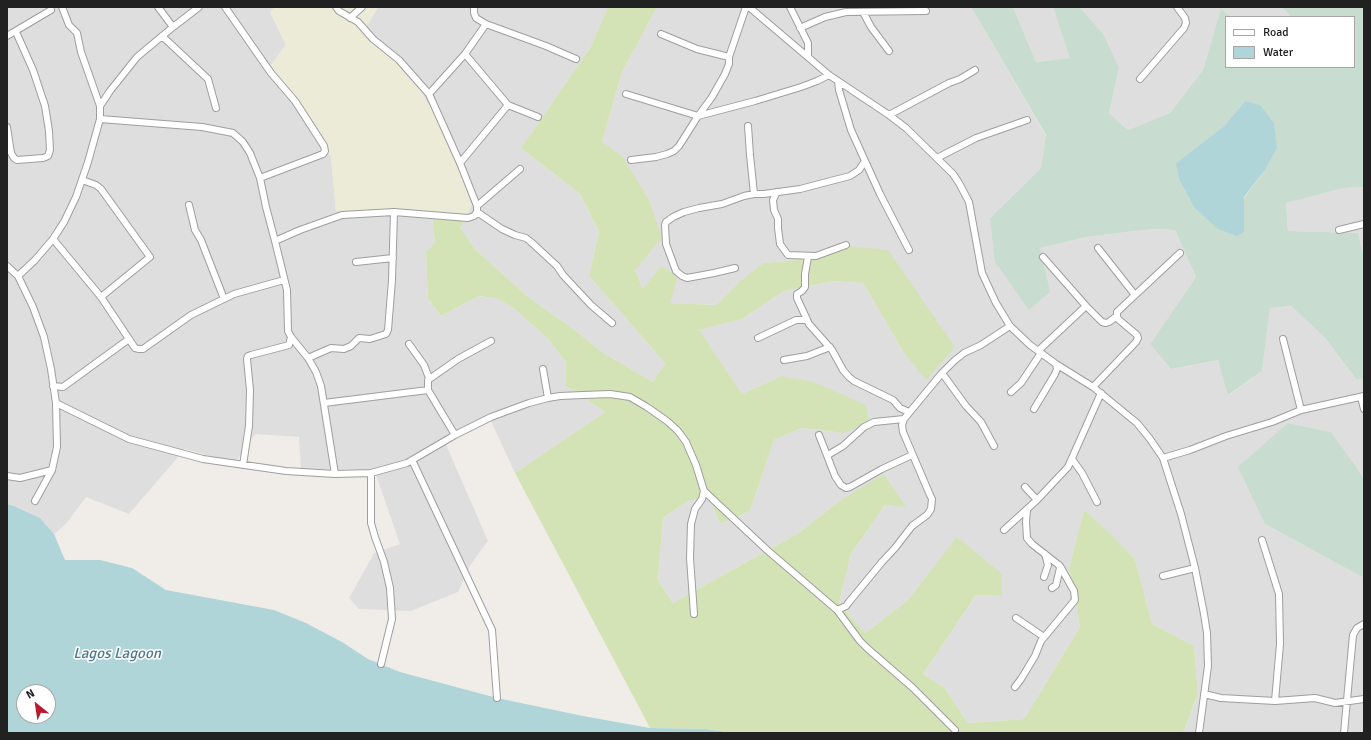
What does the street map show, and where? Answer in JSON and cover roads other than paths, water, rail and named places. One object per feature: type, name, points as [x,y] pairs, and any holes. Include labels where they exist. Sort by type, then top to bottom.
[{"type":"street","points":[[18,276],[35,260],[53,239],[67,216],[82,180],[100,119],[100,106],[81,52],[77,33],[69,25],[62,7]]},
{"type":"street","points":[[158,7],[173,27]]},
{"type":"street","points":[[100,106],[137,57],[199,7]]},
{"type":"street","points":[[225,7],[271,73],[295,100],[324,146],[325,151],[323,154],[260,178]]},
{"type":"street","points":[[336,7],[339,11],[358,22],[373,39],[403,64],[429,94],[460,163],[477,209],[502,229],[526,238],[531,242],[557,266],[563,275],[591,305],[612,323]]},
{"type":"street","points":[[350,18],[362,7]]},
{"type":"street","points":[[474,7],[476,18],[486,24],[546,46],[576,59]]},
{"type":"street","points":[[631,160],[667,154],[674,151],[679,146],[726,74],[729,57],[748,7],[838,82],[906,128],[953,174],[964,192],[971,212],[982,273],[996,303],[1010,326],[1039,352],[1093,387],[1137,422],[1150,438],[1162,458],[1181,514],[1195,568],[1207,633],[1208,666],[1199,733]]},
{"type":"street","points":[[790,7],[808,45],[808,56]]},
{"type":"street","points":[[1140,79],[1184,28],[1186,23],[1185,18],[1177,7]]},
{"type":"street","points":[[800,28],[825,16],[851,9],[863,12],[926,11]]},
{"type":"street","points":[[7,36],[51,10]]},
{"type":"street","points":[[863,12],[871,27],[889,51]]},
{"type":"street","points":[[429,94],[465,54],[486,24]]},
{"type":"street","points":[[7,127],[11,154],[14,158],[18,160],[43,158],[48,156],[50,150],[45,106],[33,70],[16,32]]},
{"type":"street","points":[[661,34],[698,48],[729,57]]},
{"type":"street","points":[[162,36],[208,79],[216,108]]},
{"type":"street","points":[[465,54],[508,105],[538,117]]},
{"type":"street","points":[[888,115],[949,83],[967,76],[975,70]]},
{"type":"street","points":[[626,94],[698,116],[801,87],[829,75]]},
{"type":"street","points":[[838,82],[840,94],[851,130],[909,250]]},
{"type":"street","points":[[460,163],[508,105]]},
{"type":"street","points":[[100,119],[202,126],[233,133],[243,142],[250,153],[260,178],[266,207],[276,240],[287,290],[288,332],[308,358],[316,372],[321,386],[336,474]]},
{"type":"street","points":[[937,158],[976,138],[1027,120]]},
{"type":"street","points":[[748,126],[754,194]]},
{"type":"street","points":[[736,268],[687,278],[682,276],[676,271],[666,244],[665,225],[669,219],[684,212],[722,204],[754,194],[761,195],[807,187],[850,176],[860,170],[865,161]]},
{"type":"street","points":[[276,240],[342,215],[394,212],[468,218],[474,216],[477,209],[520,170]]},
{"type":"street","points":[[82,180],[90,182],[101,189],[150,257],[101,297]]},
{"type":"street","points":[[777,192],[773,200],[774,210],[778,219],[780,244],[788,255],[808,257],[820,256],[846,245]]},
{"type":"street","points":[[189,205],[196,230],[224,299]]},
{"type":"street","points":[[308,358],[331,348],[344,349],[351,346],[359,338],[370,339],[386,334],[388,330],[393,258],[394,212]]},
{"type":"street","points":[[1339,230],[1364,224]]},
{"type":"street","points":[[53,239],[101,297],[137,349],[143,349],[191,314],[234,294],[284,280]]},
{"type":"street","points":[[1098,248],[1135,295]]},
{"type":"street","points":[[1043,257],[1086,306],[1102,322],[1106,323],[1117,316],[1117,312],[1180,253]]},
{"type":"street","points":[[808,257],[805,274],[805,287],[797,294],[797,298],[806,320],[814,331],[830,347],[843,370],[854,381],[893,400],[900,408],[909,412]]},
{"type":"street","points":[[356,262],[393,258]]},
{"type":"street","points":[[7,266],[18,276],[33,307],[44,337],[56,403],[57,447],[52,470],[35,501]]},
{"type":"street","points":[[1011,392],[1021,383],[1039,352],[1086,306]]},
{"type":"street","points":[[1093,387],[1136,342],[1138,338],[1137,335],[1118,319],[1117,316]]},
{"type":"street","points":[[758,338],[796,320],[806,320]]},
{"type":"street","points":[[838,610],[850,602],[882,562],[900,543],[912,526],[928,515],[931,509],[932,499],[903,432],[902,425],[904,419],[942,373],[954,361],[964,353],[981,345],[1010,326]]},
{"type":"street","points":[[243,465],[249,426],[250,390],[248,356],[288,345],[291,337]]},
{"type":"street","points":[[53,386],[63,387],[129,339]]},
{"type":"street","points":[[1283,339],[1302,410]]},
{"type":"street","points":[[429,378],[458,359],[491,341]]},
{"type":"street","points":[[409,344],[424,366],[429,378],[428,390],[455,435]]},
{"type":"street","points":[[784,360],[807,356],[830,347]]},
{"type":"street","points":[[1034,409],[1055,374],[1057,369],[1056,364]]},
{"type":"street","points":[[543,369],[548,398]]},
{"type":"street","points":[[942,373],[966,406],[981,422],[994,446]]},
{"type":"street","points":[[324,403],[428,390]]},
{"type":"street","points":[[1004,530],[1027,510],[1068,467],[1100,393]]},
{"type":"street","points":[[56,403],[129,439],[203,459],[286,471],[336,474],[372,473],[407,463],[455,435],[491,417],[529,403],[548,398],[560,396],[610,394],[630,397],[639,401],[667,421],[678,431],[686,442],[696,465],[704,491],[767,550],[838,610],[860,641],[913,688],[955,730]]},
{"type":"street","points":[[1162,458],[1272,422],[1302,410],[1363,396],[1364,409]]},
{"type":"street","points":[[828,455],[843,446],[864,426],[877,421],[904,419]]},
{"type":"street","points":[[820,435],[837,481],[846,488],[912,455]]},
{"type":"street","points":[[1072,459],[1082,473],[1097,502]]},
{"type":"street","points":[[412,460],[492,630],[498,698]]},
{"type":"street","points":[[7,476],[20,478],[52,470]]},
{"type":"street","points":[[372,473],[371,523],[384,562],[390,588],[392,619],[381,664]]},
{"type":"street","points":[[1025,487],[1037,500]]},
{"type":"street","points":[[694,614],[690,558],[691,524],[695,508],[702,499],[704,491]]},
{"type":"street","points":[[1015,687],[1035,656],[1044,637],[1075,600],[1074,590],[1058,564],[1032,544],[1027,538],[1027,510]]},
{"type":"street","points":[[1262,540],[1279,594],[1280,644],[1275,701]]},
{"type":"street","points":[[1044,577],[1048,565],[1045,554]]},
{"type":"street","points":[[1052,588],[1056,585],[1060,568],[1058,564]]},
{"type":"street","points":[[1163,576],[1195,568]]},
{"type":"street","points":[[1016,618],[1044,637]]},
{"type":"street","points":[[1344,733],[1353,635],[1357,628],[1364,624]]},
{"type":"street","points":[[1204,694],[1221,698],[1275,701],[1315,698],[1335,703],[1364,699]]},
{"type":"water","points":[[1245,101],[1260,105],[1274,123],[1277,149],[1265,170],[1244,197],[1244,232],[1237,236],[1218,229],[1195,208],[1179,179],[1176,163],[1224,126]]},
{"type":"water","name":"Lagos Lagoon","points":[[7,504],[40,518],[54,534],[65,560],[100,560],[132,568],[166,590],[274,610],[306,623],[342,642],[368,659],[400,672],[497,698],[583,716],[650,728],[706,729],[734,733],[7,733]]}]
